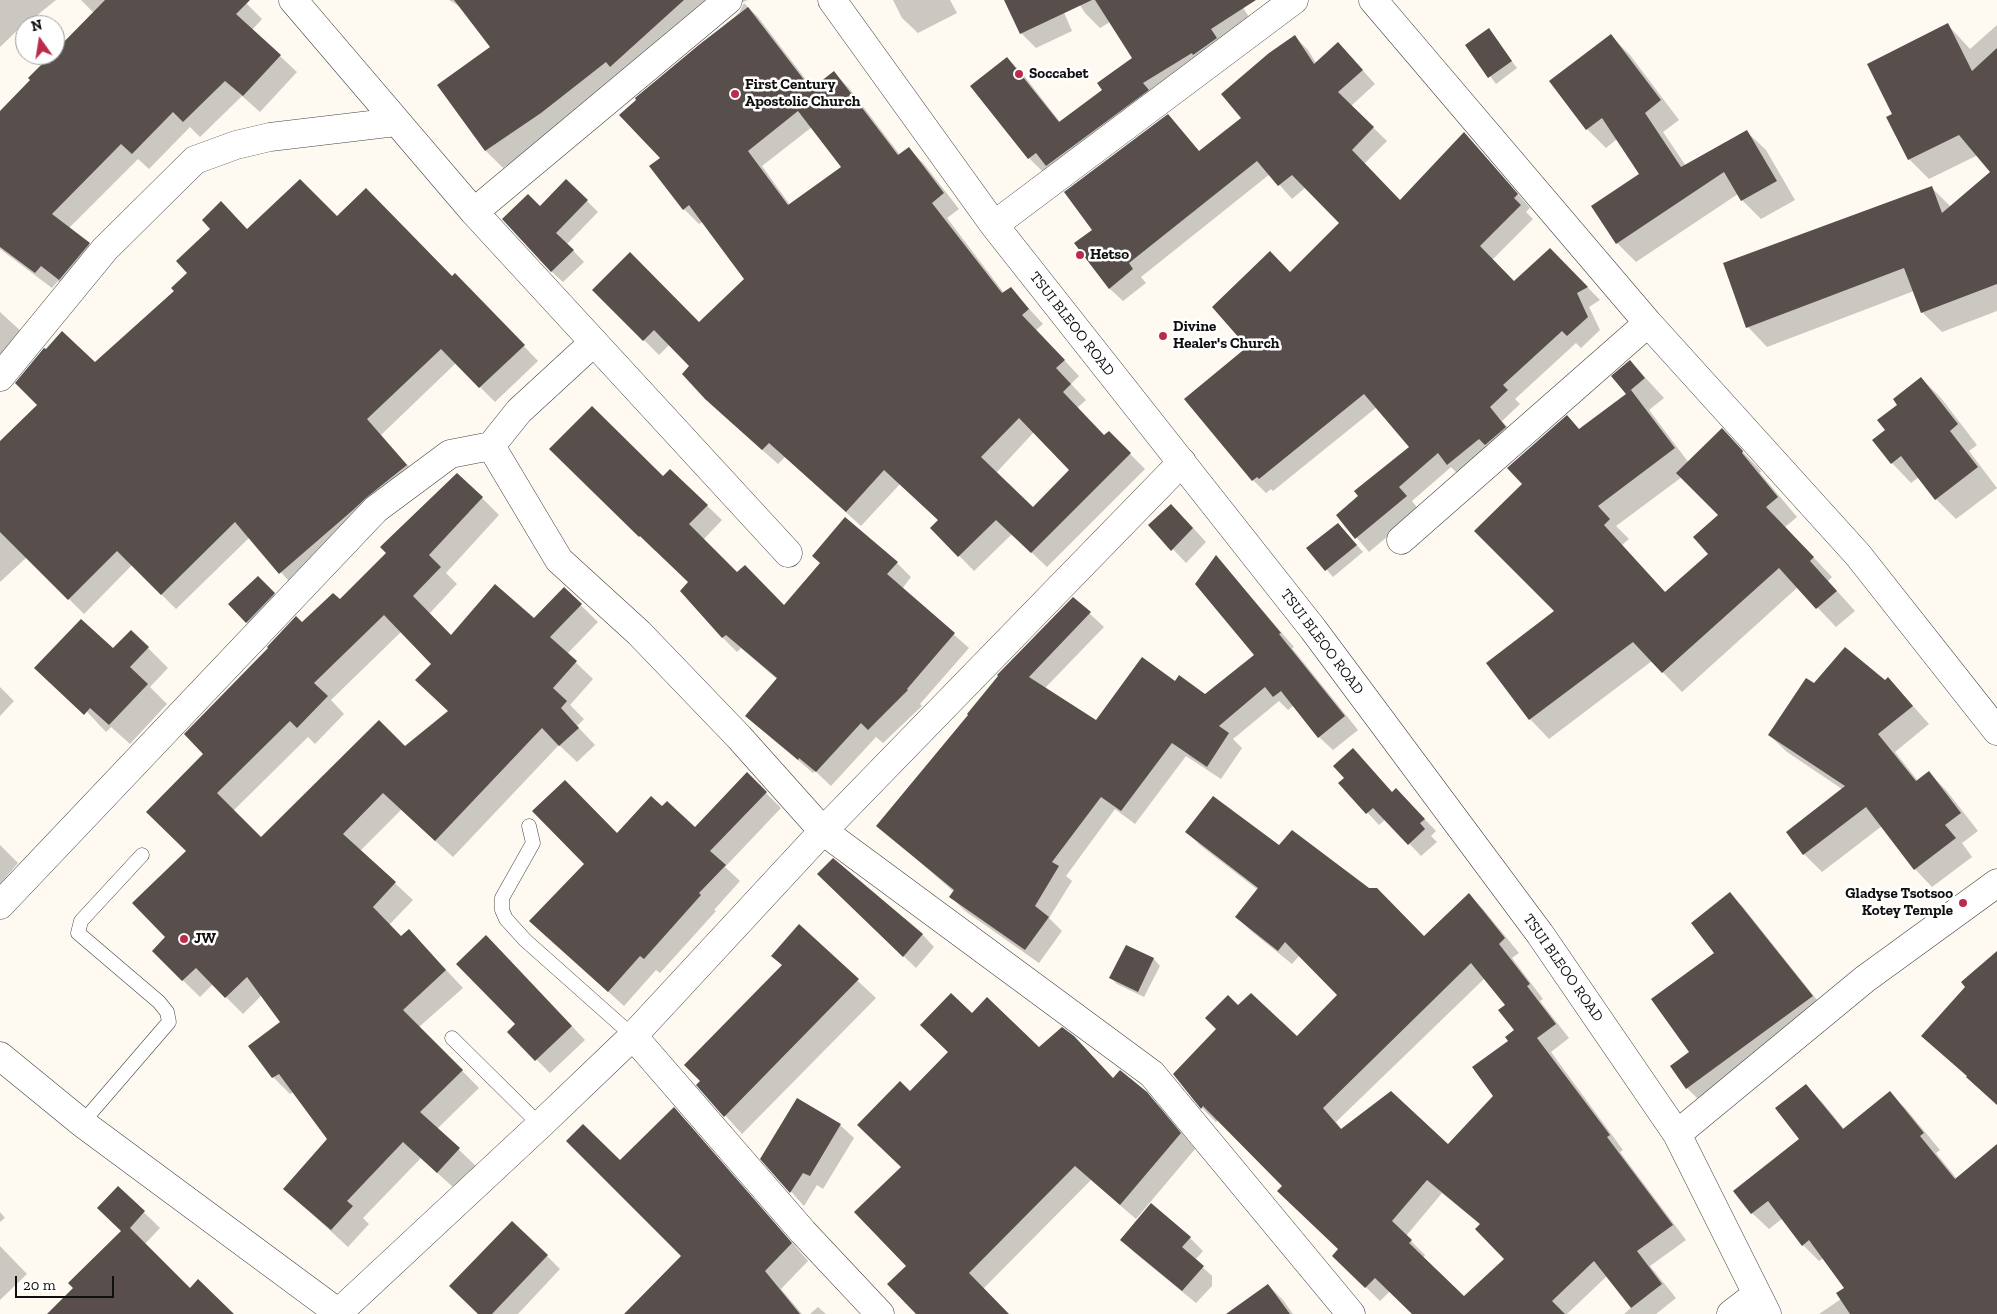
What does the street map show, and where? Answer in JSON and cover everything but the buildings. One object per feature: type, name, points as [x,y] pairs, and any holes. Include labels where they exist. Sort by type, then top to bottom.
[{"type":"street","points":[[293,0],[474,212],[788,553]]},
{"type":"street","points":[[474,212],[728,0]]},
{"type":"street","name":"TSUI BLEOO ROAD","points":[[832,0],[994,225],[1313,629],[1540,934],[1677,1134],[1762,1304]]},
{"type":"street","points":[[994,225],[1294,0]]},
{"type":"street","points":[[1373,0],[1648,323],[1858,556],[1997,731]]},
{"type":"street","points":[[0,377],[105,249],[195,160],[236,145],[270,137],[396,122]]},
{"type":"street","points":[[1401,540],[1648,323]]},
{"type":"street","points":[[0,905],[376,509],[450,454],[491,446],[519,411],[594,342]]},
{"type":"street","points":[[491,446],[559,560],[639,633],[739,737],[823,831],[1152,1074],[1351,1314]]},
{"type":"street","points":[[0,1056],[82,1122],[338,1314],[633,1036],[823,831],[1182,462]]},
{"type":"street","points":[[1677,1134],[1865,979],[1997,884]]},
{"type":"street","points":[[633,1036],[803,1232],[880,1314]]},
{"type":"street","points":[[1731,1314],[1762,1304]]},
{"type":"lane","points":[[529,826],[533,843],[502,898],[502,910],[506,919],[525,940],[633,1036]]},
{"type":"lane","points":[[82,1122],[169,1022],[167,1012],[158,1002],[78,933],[81,921],[142,855]]},
{"type":"lane","points":[[452,1038],[540,1125]]},
{"type":"place","name":"Soccabet","points":[[1019,74]]},
{"type":"place","name":"First Century Apostolic Church","points":[[735,94]]},
{"type":"place","name":"Hetso","points":[[1080,255]]},
{"type":"place","name":"Divine Healer's Church","points":[[1163,336]]},
{"type":"place","name":"Gladyse Tsotsoo Kotey Temple","points":[[1963,903]]},
{"type":"place","name":"JW","points":[[184,939]]}]
